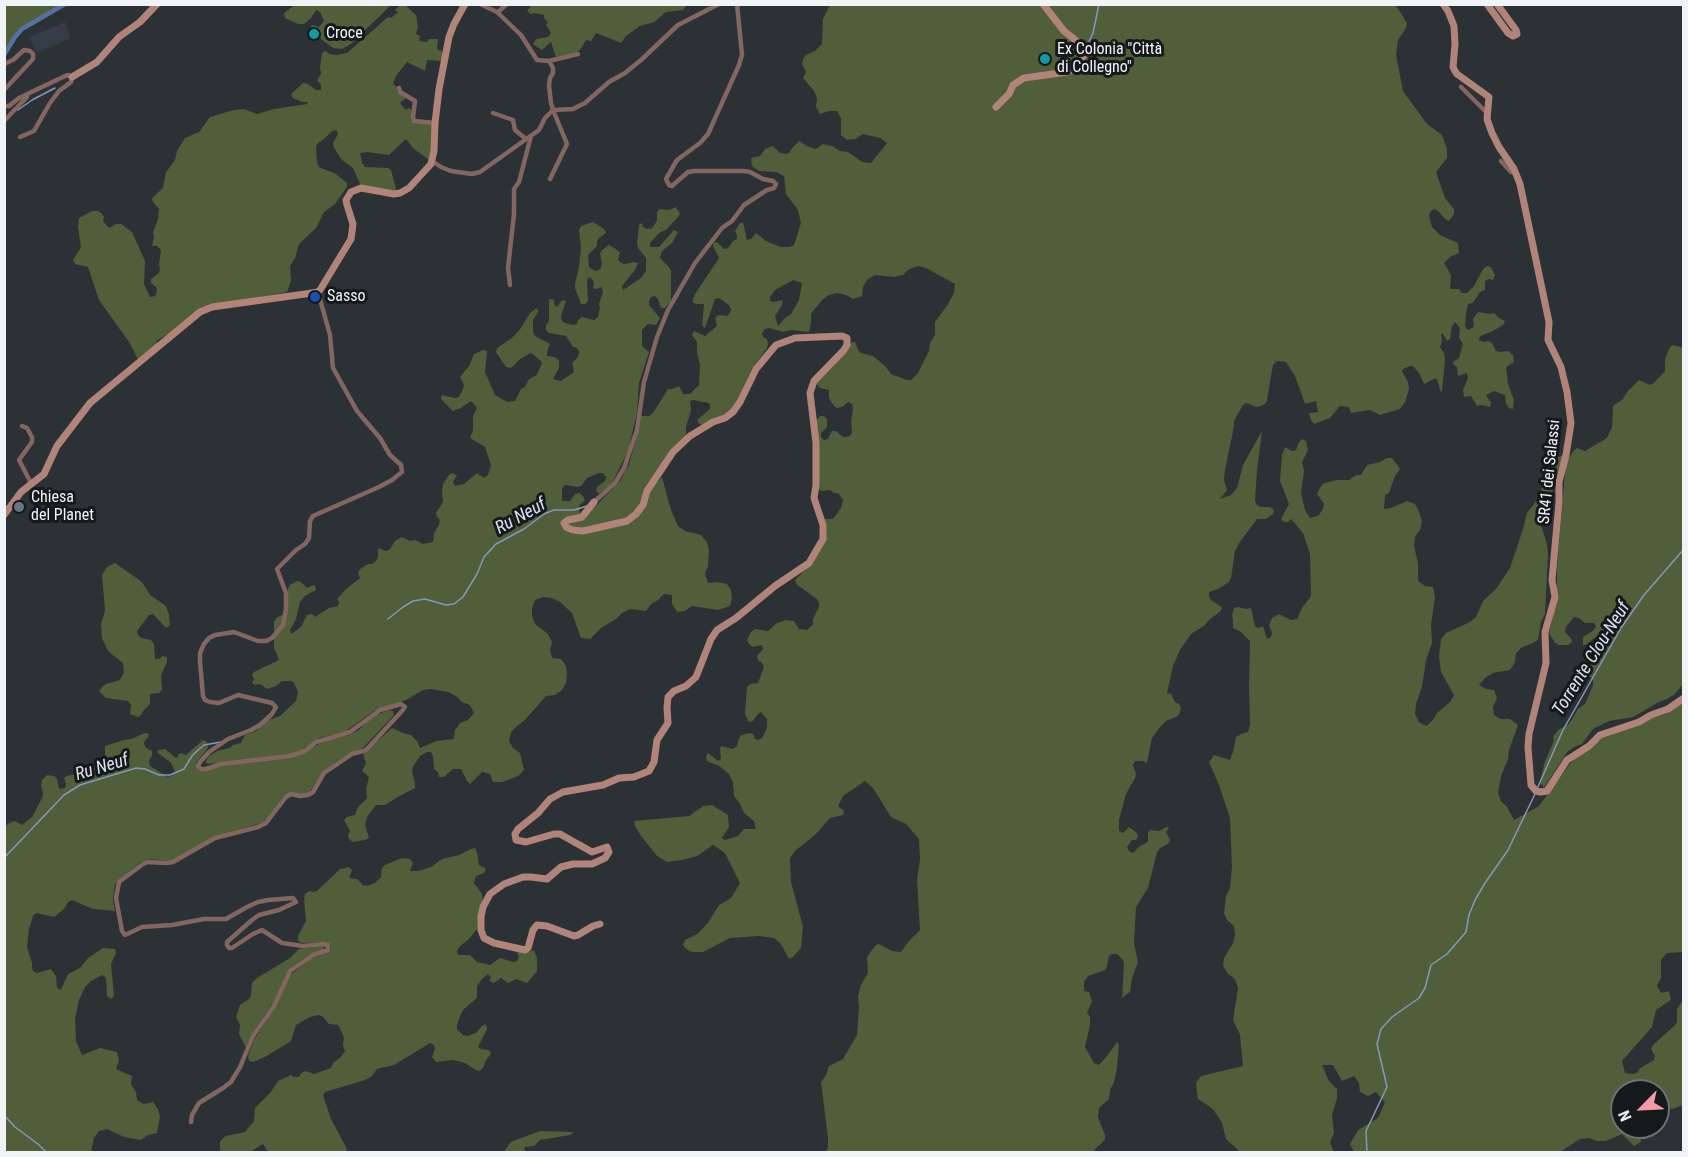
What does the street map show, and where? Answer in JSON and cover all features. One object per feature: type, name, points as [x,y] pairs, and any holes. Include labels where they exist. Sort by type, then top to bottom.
[{"type":"street","points":[[4,106],[9,106],[15,100],[69,75],[72,76],[97,62],[119,37],[140,22],[157,4]]},
{"type":"street","points":[[191,1122],[199,1103],[223,1088],[236,1075],[253,1036],[274,1006],[290,971],[313,955],[328,950],[328,945],[303,946],[282,943],[262,930],[229,948],[227,942],[252,920],[259,915],[293,904],[296,902],[293,898],[258,902],[226,919],[204,919],[172,925],[142,927],[125,935],[122,931],[116,898],[120,882],[143,864],[173,862],[215,838],[258,827],[266,823],[286,797],[291,794],[308,795],[313,792],[324,773],[352,754],[366,750],[405,707],[401,704],[380,710],[350,732],[316,742],[305,751],[290,756],[221,764],[206,769],[198,766],[209,752],[228,739],[260,725],[276,707],[272,703],[238,695],[219,703],[205,700],[200,661],[200,653],[204,644],[209,638],[221,633],[238,632],[262,641],[272,638],[283,625],[285,617],[286,602],[283,583],[277,569],[309,538],[312,516],[379,487],[402,472],[401,465],[390,455],[380,438],[357,411],[333,368],[330,335],[318,292],[351,239],[354,228],[346,205],[348,196],[361,188],[400,193],[409,188],[431,164],[439,89],[451,31],[465,4]]},
{"type":"street","points":[[480,4],[498,12],[521,34],[534,57],[539,61],[578,54]]},
{"type":"street","points":[[498,12],[507,4]]},
{"type":"street","points":[[431,164],[451,171],[476,173],[539,130],[545,118],[553,110],[573,109],[585,103],[609,82],[633,67],[678,25],[719,4]]},
{"type":"street","points":[[600,924],[573,936],[547,926],[537,925],[533,930],[528,948],[525,950],[494,943],[484,938],[481,917],[483,907],[490,894],[504,884],[523,877],[547,879],[561,867],[592,864],[605,858],[609,852],[607,847],[592,852],[560,834],[526,842],[516,840],[514,834],[550,799],[563,792],[603,785],[619,778],[634,777],[649,771],[654,762],[657,740],[668,723],[668,697],[696,677],[717,630],[809,563],[823,539],[823,525],[814,498],[816,443],[810,393],[814,381],[847,345],[847,338],[842,336],[795,338],[776,345],[756,369],[733,412],[690,436],[673,453],[647,491],[643,505],[627,521],[583,531],[572,530],[564,523],[582,517],[594,502],[615,483],[624,468],[636,430],[644,381],[657,337],[668,310],[695,263],[722,228],[732,221],[744,205],[774,188],[776,184],[744,171],[688,172],[672,186],[666,179],[677,160],[708,134],[739,65],[742,55],[737,4]]},
{"type":"street","points":[[996,107],[1009,94],[1013,86],[1023,78],[1067,72],[1074,69],[1085,54],[1083,46],[1064,31],[1043,4]]},
{"type":"street","name":"SR41 dei Salassi","points":[[1443,4],[1454,26],[1453,67],[1457,74],[1489,97],[1490,106],[1487,119],[1492,133],[1516,173],[1522,191],[1549,322],[1548,340],[1561,367],[1571,423],[1559,482],[1552,580],[1555,597],[1545,632],[1546,663],[1529,735],[1531,785],[1536,791],[1547,791],[1567,760],[1589,746],[1600,735],[1668,710],[1683,698]]},
{"type":"street","points":[[1487,4],[1509,33],[1513,36],[1517,34],[1497,4]]},
{"type":"street","points":[[4,64],[13,60],[24,50],[33,54],[33,59],[4,90]]},
{"type":"street","points":[[549,61],[553,73],[549,85],[551,103],[567,144],[550,178]]},
{"type":"street","points":[[20,137],[34,131],[50,103],[71,81],[72,76]]},
{"type":"street","points":[[1461,87],[1487,113]]},
{"type":"street","points":[[399,88],[400,92],[415,101],[414,121],[435,123]]},
{"type":"street","points":[[4,121],[27,95]]},
{"type":"street","points":[[493,113],[513,120],[515,130],[529,138]]},
{"type":"street","points":[[510,285],[508,268],[514,214],[514,189],[519,182],[529,138]]},
{"type":"street","points":[[1501,161],[1510,172],[1516,173]]},
{"type":"street","points":[[4,515],[21,492],[44,474],[57,446],[90,403],[200,312],[212,307],[318,292]]},
{"type":"street","points":[[22,426],[27,428],[32,442],[19,460],[31,483]]},
{"type":"shaded area","points":[[65,22],[71,38],[36,53],[29,37]]},
{"type":"green space","points":[[5,4],[64,5],[23,28],[13,39],[5,54]]},
{"type":"green space","points":[[392,4],[351,44],[342,49],[333,48],[321,39],[319,33],[311,30],[311,26],[319,27],[324,21],[320,12],[316,10],[304,24],[298,24],[285,18],[284,13],[295,5]]},
{"type":"green space","points":[[532,4],[687,5],[683,10],[666,12],[654,22],[640,26],[626,36],[621,43],[596,33],[591,41],[586,40],[577,52],[556,57],[551,42],[542,50],[533,44],[536,39],[548,37],[551,33],[544,15],[531,14],[527,11]]},
{"type":"green space","points":[[1395,4],[1407,23],[1398,40],[1396,55],[1403,91],[1427,124],[1442,135],[1447,149],[1447,158],[1436,172],[1445,198],[1454,209],[1454,214],[1449,221],[1434,209],[1429,216],[1432,227],[1440,235],[1458,243],[1459,253],[1444,263],[1451,275],[1450,289],[1459,289],[1462,293],[1467,293],[1487,266],[1491,267],[1495,275],[1493,280],[1485,281],[1485,290],[1480,292],[1473,303],[1468,304],[1465,326],[1468,330],[1474,327],[1473,319],[1479,312],[1494,313],[1505,321],[1503,325],[1480,336],[1479,340],[1492,343],[1496,351],[1508,351],[1513,355],[1514,362],[1506,367],[1508,384],[1514,400],[1513,409],[1506,404],[1505,395],[1494,391],[1486,395],[1491,403],[1490,407],[1477,406],[1471,396],[1464,397],[1463,390],[1468,378],[1467,373],[1458,376],[1457,367],[1453,364],[1459,358],[1463,344],[1459,338],[1460,328],[1455,322],[1450,339],[1447,341],[1441,334],[1440,347],[1445,360],[1441,392],[1436,378],[1424,384],[1419,373],[1413,366],[1410,366],[1402,371],[1409,389],[1400,409],[1380,415],[1370,410],[1351,413],[1349,407],[1340,406],[1330,418],[1314,424],[1309,413],[1318,412],[1316,401],[1305,404],[1295,376],[1286,362],[1277,361],[1273,365],[1265,404],[1256,407],[1247,403],[1243,405],[1234,421],[1225,470],[1224,480],[1227,490],[1220,499],[1231,495],[1237,488],[1243,465],[1262,431],[1255,501],[1261,507],[1270,507],[1274,510],[1273,514],[1266,519],[1257,519],[1239,543],[1235,551],[1229,582],[1209,592],[1211,600],[1222,607],[1221,611],[1191,634],[1173,666],[1167,693],[1171,694],[1175,702],[1179,704],[1180,712],[1178,716],[1166,721],[1152,738],[1147,763],[1135,761],[1133,765],[1136,774],[1126,794],[1119,820],[1119,831],[1123,833],[1129,827],[1136,832],[1138,836],[1136,840],[1132,840],[1127,847],[1133,853],[1148,841],[1150,830],[1159,831],[1169,828],[1166,832],[1170,840],[1157,852],[1148,888],[1136,907],[1134,943],[1138,962],[1130,992],[1122,998],[1124,964],[1117,954],[1109,956],[1105,970],[1088,976],[1084,982],[1084,991],[1089,992],[1092,1001],[1087,1013],[1090,1017],[1090,1025],[1085,1047],[1094,1063],[1099,1065],[1117,1042],[1119,1045],[1117,1068],[1109,1099],[1099,1108],[1098,1117],[1105,1139],[1094,1152],[825,1152],[828,1148],[828,1138],[821,1082],[829,1066],[843,1059],[857,1035],[858,996],[868,973],[867,957],[879,944],[892,951],[901,952],[920,930],[917,880],[920,859],[919,839],[906,824],[891,817],[873,788],[865,781],[843,796],[838,806],[844,811],[843,815],[830,818],[790,858],[791,882],[803,927],[801,948],[789,959],[781,944],[774,938],[759,936],[730,938],[703,952],[692,952],[686,949],[683,945],[685,940],[697,934],[708,923],[719,905],[731,898],[740,883],[725,853],[713,845],[697,856],[667,862],[657,856],[635,826],[634,821],[689,816],[703,806],[712,805],[728,815],[729,827],[722,838],[725,840],[738,836],[744,829],[756,829],[754,821],[744,813],[734,796],[733,783],[729,774],[719,766],[707,761],[706,757],[708,753],[718,761],[721,759],[721,746],[733,749],[742,735],[750,733],[758,740],[762,738],[767,728],[767,719],[761,712],[749,722],[745,714],[747,687],[758,683],[764,667],[757,656],[763,649],[762,645],[753,647],[747,640],[751,632],[755,629],[768,631],[777,623],[786,620],[794,621],[799,629],[807,630],[813,624],[819,607],[817,599],[796,584],[795,580],[812,563],[823,545],[826,536],[825,519],[833,519],[841,508],[843,500],[838,493],[818,489],[815,422],[820,416],[827,419],[827,427],[821,433],[824,440],[828,439],[832,431],[847,437],[852,431],[853,409],[852,404],[848,402],[842,407],[834,406],[829,398],[829,390],[820,388],[816,383],[852,342],[855,342],[861,353],[873,356],[891,374],[911,380],[918,373],[929,351],[930,343],[935,335],[935,322],[954,293],[955,284],[918,266],[909,269],[903,275],[894,277],[875,275],[867,280],[862,296],[853,299],[837,293],[829,295],[811,314],[809,332],[765,329],[762,333],[767,339],[767,348],[751,370],[734,408],[727,414],[703,425],[697,420],[710,409],[710,404],[690,401],[691,410],[686,436],[635,511],[625,519],[583,528],[572,528],[567,523],[591,511],[620,481],[629,464],[641,416],[649,416],[653,413],[668,389],[679,386],[683,394],[690,394],[699,385],[700,365],[697,342],[692,335],[694,331],[705,336],[717,326],[715,318],[718,315],[727,316],[731,309],[719,298],[715,299],[705,328],[702,325],[704,304],[692,302],[719,258],[713,246],[714,242],[724,249],[728,248],[737,239],[735,231],[743,222],[747,240],[756,233],[766,241],[781,247],[794,245],[801,223],[798,210],[786,194],[784,176],[776,172],[759,171],[752,166],[751,158],[760,156],[765,149],[773,146],[780,153],[788,154],[799,141],[816,149],[823,144],[832,146],[840,151],[848,152],[862,162],[871,163],[887,143],[880,138],[863,134],[855,139],[847,140],[841,135],[841,118],[837,111],[820,114],[816,107],[817,98],[814,91],[803,78],[806,72],[802,64],[803,59],[822,44],[823,19],[830,5]],"holes":[[[793,280],[802,283],[799,300],[791,314],[778,326],[775,316],[783,300],[774,302],[770,301],[770,297],[775,290]]]},
{"type":"green space","points":[[400,5],[405,5],[416,15],[418,27],[416,34],[420,36],[419,41],[427,42],[429,39],[438,39],[437,49],[442,51],[442,61],[427,60],[425,71],[407,62],[393,84],[397,87],[397,91],[407,97],[400,103],[406,110],[409,108],[413,111],[411,120],[433,125],[429,160],[413,148],[406,139],[389,155],[360,153],[365,167],[391,170],[396,189],[395,191],[361,186],[353,168],[342,160],[334,148],[333,143],[338,134],[336,130],[332,131],[317,144],[317,162],[319,167],[336,174],[347,183],[347,187],[335,204],[324,212],[316,228],[299,244],[290,266],[291,280],[287,292],[208,305],[177,329],[156,341],[158,344],[138,359],[129,342],[99,300],[88,267],[75,264],[73,260],[81,247],[79,218],[92,211],[97,211],[104,217],[103,221],[109,228],[121,224],[132,232],[145,261],[144,284],[150,297],[155,296],[156,287],[151,283],[151,279],[159,273],[161,250],[157,246],[152,246],[159,209],[152,198],[163,188],[166,172],[175,160],[177,151],[185,138],[199,132],[210,117],[234,110],[244,109],[257,114],[307,104],[308,102],[293,98],[291,94],[303,83],[316,90],[321,90],[321,85],[317,80],[321,74],[322,53],[325,51],[336,55],[347,53],[388,17],[391,18],[398,12],[395,10]]},
{"type":"green space","points":[[676,207],[680,214],[678,217],[650,243],[650,247],[659,247],[674,230],[678,232],[672,243],[662,251],[660,258],[671,271],[671,301],[665,308],[661,308],[658,299],[655,296],[651,297],[649,305],[660,318],[656,325],[648,324],[642,330],[642,346],[649,352],[639,383],[637,413],[628,451],[612,483],[599,494],[596,491],[597,487],[605,481],[606,477],[603,473],[587,478],[578,487],[565,485],[562,488],[562,501],[570,501],[575,494],[579,493],[585,500],[579,506],[580,514],[561,521],[561,525],[570,534],[584,533],[638,515],[645,508],[652,488],[662,477],[678,526],[685,531],[701,535],[707,542],[708,566],[705,574],[708,583],[727,584],[731,590],[730,606],[718,610],[692,606],[685,611],[677,612],[672,604],[672,595],[664,594],[646,611],[630,609],[622,613],[590,639],[581,638],[572,613],[560,602],[543,597],[535,600],[532,616],[535,624],[548,634],[552,642],[550,650],[552,658],[561,659],[566,666],[567,675],[562,690],[555,695],[546,696],[511,732],[509,741],[520,753],[524,770],[518,776],[502,782],[493,782],[490,774],[482,772],[470,784],[461,769],[453,769],[444,777],[439,777],[438,772],[434,769],[433,756],[431,752],[427,752],[420,756],[413,767],[415,788],[385,805],[376,805],[367,817],[365,825],[369,838],[365,840],[353,842],[349,839],[350,831],[344,820],[355,815],[358,807],[367,798],[366,789],[369,777],[362,771],[366,763],[363,754],[392,728],[411,735],[420,748],[436,741],[454,739],[455,730],[460,723],[468,720],[474,713],[470,705],[448,692],[423,690],[406,700],[374,711],[346,731],[319,738],[302,750],[291,754],[208,764],[205,762],[217,751],[241,743],[245,735],[256,731],[268,720],[280,716],[296,701],[298,692],[291,681],[282,681],[267,689],[260,684],[252,683],[254,672],[279,660],[274,648],[274,622],[276,618],[288,612],[290,585],[297,581],[307,588],[315,585],[316,590],[300,602],[296,619],[290,630],[291,634],[301,627],[307,615],[312,614],[315,617],[329,608],[338,606],[337,599],[360,578],[358,573],[360,569],[376,561],[378,548],[386,551],[402,537],[423,544],[433,542],[440,520],[436,513],[443,502],[443,484],[449,475],[452,473],[457,475],[453,482],[455,486],[464,484],[477,473],[484,478],[488,475],[491,465],[485,447],[470,438],[473,430],[473,416],[477,408],[471,401],[453,411],[441,399],[442,395],[459,397],[464,385],[460,377],[469,366],[474,354],[483,350],[487,351],[485,372],[495,395],[507,402],[515,401],[529,379],[537,375],[542,362],[531,353],[511,368],[506,367],[496,352],[497,348],[512,338],[530,313],[537,308],[538,312],[533,320],[533,332],[535,336],[550,344],[547,356],[559,360],[559,368],[553,379],[561,381],[574,372],[572,363],[578,357],[577,348],[573,347],[566,336],[549,333],[546,325],[549,321],[549,299],[554,300],[557,307],[562,300],[566,301],[561,316],[565,323],[573,325],[577,324],[582,317],[594,320],[598,317],[603,291],[601,287],[593,288],[593,280],[589,277],[587,280],[588,301],[585,304],[581,304],[575,288],[581,248],[579,230],[581,226],[593,222],[606,233],[599,238],[597,246],[588,255],[589,267],[593,270],[597,271],[601,268],[600,254],[609,245],[620,252],[618,260],[621,263],[638,263],[622,286],[623,290],[641,278],[646,271],[646,258],[637,243],[639,225],[642,223],[647,229],[652,228],[657,221],[657,212],[660,209],[669,210]]},
{"type":"green space","points":[[1673,345],[1681,347],[1684,352],[1683,684],[1675,694],[1633,717],[1609,721],[1593,729],[1582,744],[1567,752],[1544,788],[1540,782],[1545,761],[1554,741],[1553,737],[1558,730],[1569,724],[1578,709],[1585,704],[1593,685],[1590,677],[1582,677],[1579,674],[1580,670],[1595,662],[1601,656],[1603,648],[1598,637],[1593,638],[1588,645],[1583,645],[1583,637],[1596,626],[1594,623],[1585,623],[1579,618],[1574,617],[1566,627],[1565,632],[1572,642],[1568,645],[1555,643],[1549,633],[1557,599],[1557,567],[1567,461],[1577,448],[1585,451],[1607,438],[1612,427],[1613,406],[1623,399],[1639,380],[1650,385],[1654,383],[1665,371],[1665,359]]},
{"type":"green space","points":[[1302,439],[1306,441],[1308,450],[1302,462],[1304,471],[1301,493],[1305,510],[1310,518],[1318,516],[1323,509],[1324,504],[1317,494],[1324,483],[1349,480],[1356,475],[1361,475],[1367,465],[1387,458],[1392,458],[1400,469],[1389,493],[1385,495],[1384,509],[1407,501],[1415,504],[1422,521],[1414,546],[1418,563],[1418,581],[1425,586],[1433,587],[1435,597],[1431,625],[1432,643],[1426,660],[1415,714],[1419,722],[1426,726],[1454,695],[1441,672],[1439,656],[1441,639],[1446,633],[1476,617],[1483,601],[1496,589],[1510,568],[1527,513],[1537,500],[1556,458],[1563,455],[1552,496],[1548,504],[1541,509],[1539,519],[1548,553],[1545,614],[1538,640],[1522,647],[1516,653],[1515,662],[1510,670],[1493,673],[1479,685],[1494,690],[1497,698],[1493,707],[1494,715],[1501,719],[1510,719],[1518,725],[1501,776],[1498,793],[1514,820],[1539,806],[1572,761],[1599,739],[1666,714],[1683,701],[1683,952],[1667,953],[1661,960],[1661,978],[1657,986],[1661,993],[1669,991],[1671,1000],[1656,1010],[1652,1027],[1622,1061],[1625,1073],[1634,1074],[1654,1060],[1655,1056],[1651,1049],[1677,1022],[1677,1009],[1683,1000],[1683,1105],[1670,1108],[1670,1079],[1610,1079],[1611,1139],[1606,1141],[1580,1139],[1560,1152],[1354,1152],[1350,1144],[1358,1130],[1378,1118],[1385,1102],[1376,1092],[1368,1096],[1360,1092],[1359,1083],[1354,1076],[1342,1081],[1333,1065],[1322,1065],[1329,1081],[1337,1089],[1332,1115],[1334,1133],[1330,1142],[1334,1152],[1240,1152],[1226,1139],[1222,1123],[1213,1109],[1198,1099],[1196,1083],[1201,1076],[1243,1066],[1240,1035],[1233,1020],[1238,988],[1235,979],[1223,966],[1224,958],[1233,943],[1235,934],[1234,926],[1227,920],[1224,913],[1232,867],[1230,818],[1209,762],[1214,755],[1230,760],[1236,737],[1248,732],[1250,724],[1250,641],[1233,628],[1234,608],[1251,608],[1255,626],[1258,628],[1263,626],[1267,639],[1272,633],[1269,625],[1272,618],[1279,614],[1291,620],[1297,619],[1311,596],[1310,554],[1303,533],[1291,519],[1284,522],[1281,519],[1289,504],[1280,481],[1282,455],[1285,447],[1292,451],[1296,450]]},
{"type":"green space","points":[[115,563],[142,582],[150,595],[166,606],[169,615],[170,625],[166,628],[153,614],[149,615],[137,631],[141,638],[151,640],[154,644],[155,659],[167,657],[167,662],[161,675],[162,690],[159,693],[150,694],[150,704],[137,717],[130,714],[131,705],[128,701],[106,698],[99,691],[106,684],[120,680],[124,672],[123,663],[108,651],[102,638],[101,624],[105,611],[102,575],[107,567]]},
{"type":"green space","points":[[389,710],[393,711],[394,715],[364,747],[347,755],[321,774],[309,793],[284,796],[262,823],[215,836],[178,859],[169,861],[150,859],[141,862],[115,884],[113,900],[115,911],[93,909],[72,900],[54,917],[36,913],[33,916],[27,947],[33,971],[37,973],[51,969],[56,976],[57,988],[61,990],[68,974],[80,968],[88,958],[103,948],[115,949],[116,953],[111,964],[114,996],[111,999],[107,996],[106,978],[102,975],[85,987],[79,1000],[75,1019],[76,1041],[82,1055],[100,1048],[117,1052],[119,1061],[116,1069],[132,1076],[131,1084],[136,1092],[137,1100],[144,1104],[153,1102],[160,1117],[157,1133],[141,1140],[124,1137],[107,1129],[99,1131],[94,1138],[91,1152],[5,1152],[4,827],[15,821],[22,825],[32,817],[42,798],[42,780],[47,775],[54,776],[59,789],[65,788],[64,778],[100,764],[105,759],[105,746],[145,733],[149,734],[144,744],[152,751],[150,766],[168,777],[175,772],[171,763],[157,752],[165,749],[176,758],[180,753],[186,755],[203,740],[207,742],[208,748],[196,763],[200,771],[232,764],[290,758],[325,741],[349,735],[359,730],[371,717]]},
{"type":"green space","points":[[475,848],[479,865],[486,869],[484,873],[476,876],[474,883],[482,894],[483,903],[477,929],[459,947],[458,955],[470,955],[477,962],[490,965],[500,958],[517,961],[519,957],[516,950],[526,953],[534,950],[537,958],[537,971],[527,983],[516,979],[508,983],[501,978],[494,983],[489,981],[491,977],[488,974],[477,986],[477,998],[464,1009],[460,1016],[457,1029],[463,1035],[476,1033],[486,1024],[487,1029],[478,1047],[489,1050],[491,1054],[483,1068],[480,1071],[476,1070],[465,1063],[453,1060],[436,1062],[432,1057],[434,1045],[430,1043],[394,1065],[377,1069],[365,1080],[325,1092],[323,1095],[331,1119],[345,1145],[347,1150],[345,1152],[268,1152],[263,1144],[250,1152],[220,1152],[220,1142],[223,1138],[245,1132],[254,1121],[255,1108],[271,1092],[278,1081],[291,1075],[299,1077],[306,1071],[314,1074],[331,1068],[345,1051],[344,1037],[338,1025],[329,1024],[319,1015],[296,1025],[291,1041],[265,1057],[253,1062],[249,1061],[248,1056],[254,1040],[277,1004],[289,976],[310,959],[330,951],[330,944],[326,942],[302,943],[298,941],[298,936],[306,921],[305,894],[309,891],[317,891],[340,869],[349,867],[352,870],[349,878],[357,879],[367,886],[375,883],[381,877],[382,868],[385,865],[402,858],[410,859],[413,863],[410,871],[418,871],[431,867],[442,859]]},
{"type":"green space","points":[[323,946],[323,950],[309,955],[288,970],[273,1003],[251,1035],[246,1048],[239,1034],[240,1025],[236,1017],[240,1005],[251,996],[252,983],[290,958],[299,949]]},
{"type":"green space","points":[[540,1131],[574,1132],[570,1135],[540,1140],[534,1146],[525,1147],[526,1152],[504,1152],[513,1141]]},
{"type":"green space","points":[[1627,1139],[1640,1139],[1641,1142],[1634,1146]]},
{"type":"waterway","points":[[4,55],[22,29],[65,4]]},
{"type":"waterway","name":"Ru Neuf","points":[[1086,48],[1093,33],[1099,4]]},
{"type":"waterway","points":[[18,110],[55,88]]},
{"type":"waterway","name":"Ru Neuf","points":[[388,619],[413,601],[425,599],[446,605],[454,604],[463,597],[484,557],[496,544],[524,529],[544,514],[554,510],[574,510],[587,506]]},
{"type":"waterway","name":"Torrente Clou-Neuf","points":[[1537,789],[1563,730],[1621,628],[1644,595],[1684,549]]},
{"type":"waterway","name":"Ru Neuf","points":[[4,858],[64,795],[80,785],[136,768],[159,775],[170,775],[184,769],[192,756],[204,745],[221,742]]},
{"type":"waterway","points":[[1367,1152],[1366,1131],[1387,1087],[1377,1044],[1381,1029],[1392,1017],[1419,998],[1425,988],[1431,965],[1447,954],[1466,932],[1475,900],[1508,850],[1535,794]]},
{"type":"waterway","points":[[4,1115],[46,1152]]},
{"type":"place","name":"Croce","points":[[314,34]]},
{"type":"place","name":"Ex Colonia \"Città di Collegno\"","points":[[1045,59]]},
{"type":"place","name":"Sasso","points":[[315,297]]},
{"type":"place","name":"Chiesa del Planet","points":[[19,507]]}]
